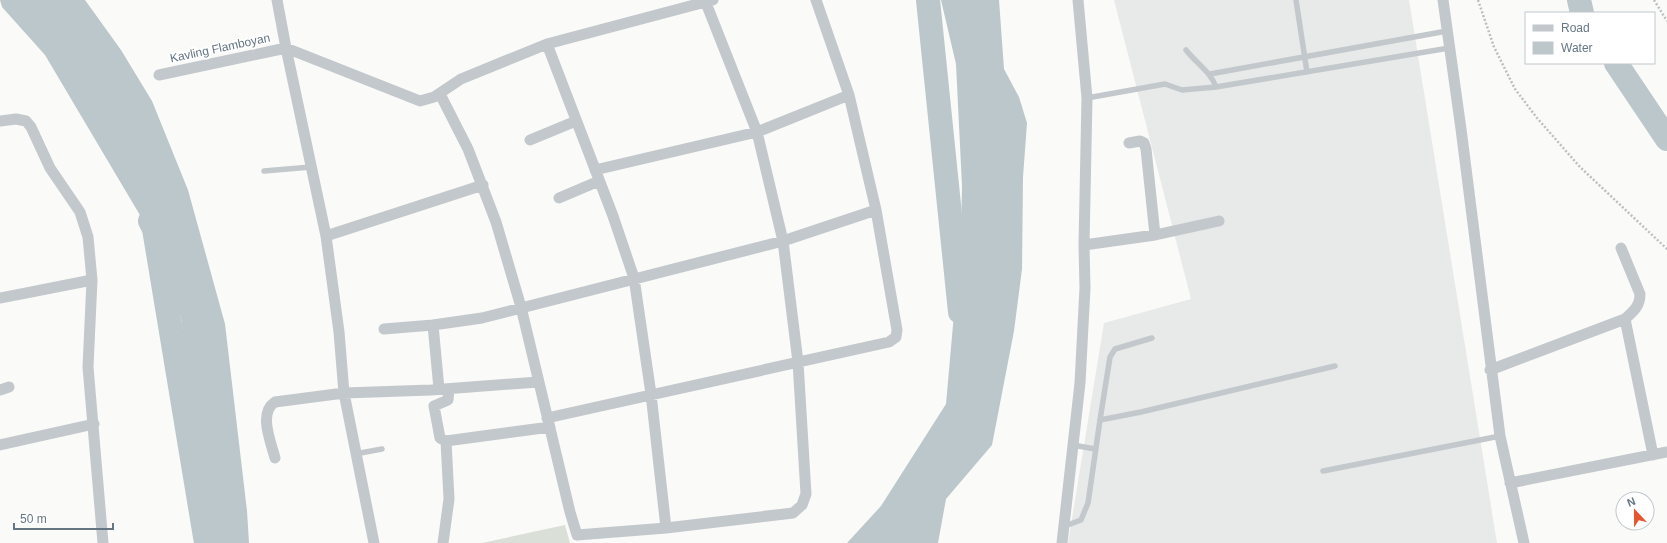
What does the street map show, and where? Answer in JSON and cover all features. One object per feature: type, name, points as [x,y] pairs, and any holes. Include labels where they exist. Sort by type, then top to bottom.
[{"type":"street","points":[[277,0],[326,236],[339,332],[344,393],[374,543]]},
{"type":"street","points":[[433,325],[444,389],[448,400],[434,406],[440,438],[446,441],[548,422],[651,394],[890,342],[896,337],[897,330],[876,210],[849,95],[816,0]]},
{"type":"street","points":[[1062,543],[1073,445],[1085,288],[1084,245],[1087,98],[1078,0]]},
{"type":"street","points":[[1443,0],[1490,370],[1500,436],[1524,543]]},
{"type":"street","points":[[286,48],[420,101],[428,100],[440,94],[461,79],[547,44],[710,1],[757,132],[783,241],[798,362],[806,494],[802,505],[793,513],[578,539],[538,382],[521,307],[483,185],[468,149],[440,94]]},
{"type":"street","points":[[547,44],[613,216],[634,278],[651,394],[666,528]]},
{"type":"street","name":"Kavling Flamboyan","points":[[159,75],[286,48]]},
{"type":"street","points":[[595,170],[757,132],[849,95]]},
{"type":"street","points":[[0,122],[16,119],[26,121],[31,127],[50,168],[83,218],[88,237],[92,280],[88,367],[104,543]]},
{"type":"street","points":[[530,140],[576,121]]},
{"type":"street","points":[[1128,143],[1140,141],[1144,143],[1146,148],[1155,236]]},
{"type":"street","points":[[559,198],[599,181]]},
{"type":"street","points":[[326,236],[483,185]]},
{"type":"street","points":[[384,329],[467,321],[783,241],[876,210]]},
{"type":"street","points":[[1084,245],[1155,236],[1219,221]]},
{"type":"street","points":[[1490,370],[1625,319],[1637,308],[1640,302],[1640,294],[1621,248]]},
{"type":"street","points":[[0,298],[92,280]]},
{"type":"street","points":[[1625,319],[1653,455]]},
{"type":"street","points":[[275,458],[266,413],[270,406],[285,400],[344,393],[444,389],[538,382]]},
{"type":"street","points":[[0,446],[94,424]]},
{"type":"street","points":[[442,543],[449,499],[446,441]]},
{"type":"street","points":[[1510,483],[1667,452]]},
{"type":"lane","points":[[1296,0],[1307,72]]},
{"type":"lane","points":[[1210,74],[1447,31]]},
{"type":"lane","points":[[1087,98],[1166,84],[1182,90],[1216,88],[1449,48]]},
{"type":"lane","points":[[1186,50],[1198,65],[1210,74],[1216,88]]},
{"type":"lane","points":[[264,171],[311,167]]},
{"type":"lane","points":[[1065,526],[1081,520],[1088,502],[1110,357],[1115,349],[1152,338]]},
{"type":"lane","points":[[1100,420],[1141,412],[1335,366]]},
{"type":"lane","points":[[1323,471],[1500,436]]},
{"type":"lane","points":[[1073,445],[1095,449]]},
{"type":"lane","points":[[355,454],[382,449]]},
{"type":"path","points":[[1478,0],[1494,48],[1515,89],[1537,118],[1580,167],[1667,249]]},
{"type":"path","points":[[1654,0],[1667,21]]},
{"type":"shaded area","points":[[1114,0],[1409,0],[1497,543],[1068,543],[1104,323],[1191,299]]},
{"type":"shaded area","points":[[565,525],[570,543],[482,543]]},
{"type":"water","points":[[0,0],[85,0],[121,50],[152,101],[188,190],[225,324],[247,511],[249,543],[201,543],[199,462],[181,318],[166,270],[147,227],[45,55],[2,7]]},
{"type":"water","points":[[941,0],[999,0],[1004,69],[1019,97],[1027,123],[1023,177],[1022,269],[1014,331],[992,445],[946,499],[938,543],[847,543],[881,506],[946,404],[961,235],[962,186],[956,64]]},
{"type":"waterway","points":[[928,0],[960,312]]},
{"type":"waterway","points":[[1579,0],[1582,12]]},
{"type":"waterway","points":[[1617,64],[1667,139]]},
{"type":"waterway","points":[[150,221],[154,229],[206,543]]}]
